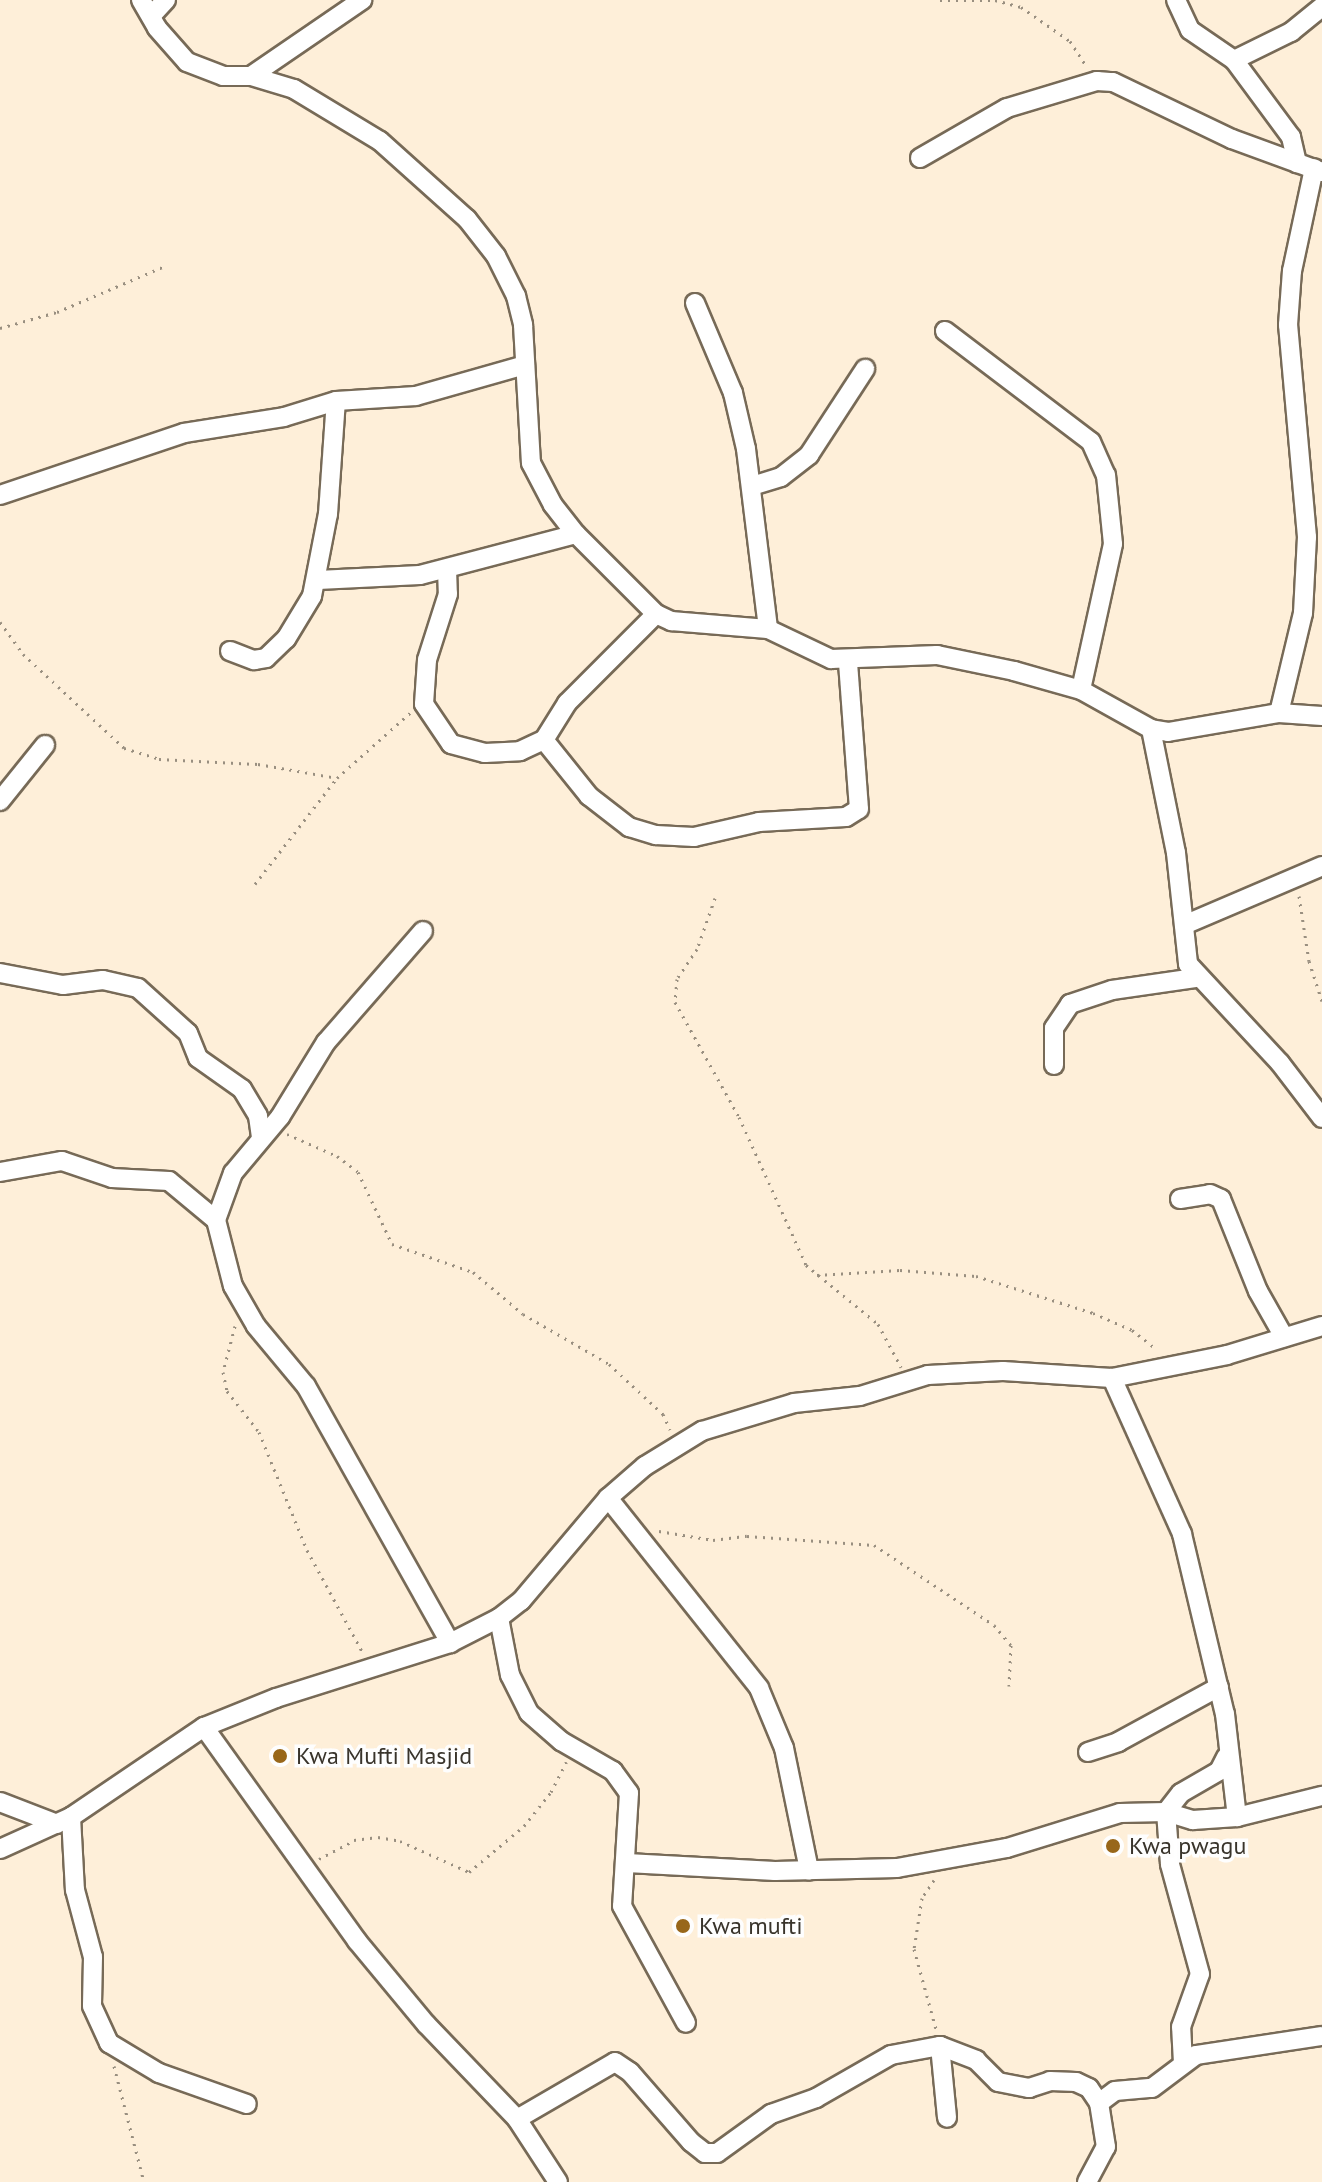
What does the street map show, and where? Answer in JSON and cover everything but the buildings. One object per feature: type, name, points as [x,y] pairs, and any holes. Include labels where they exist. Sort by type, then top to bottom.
[{"type":"street","points":[[166,0],[146,8],[187,62],[223,76],[251,76],[294,89],[380,141],[467,219],[496,256],[516,296],[525,365],[531,463],[553,505],[576,534],[656,614],[671,621],[768,629],[810,652],[848,661],[889,653],[937,655],[1081,690],[1151,729],[1168,732],[1279,713],[1322,716]]},
{"type":"street","points":[[251,76],[362,0]]},
{"type":"street","points":[[1176,0],[1190,30],[1234,60],[1311,167],[1292,271],[1288,325],[1307,537],[1303,613],[1279,713]]},
{"type":"street","points":[[1234,60],[1291,32],[1322,7]]},
{"type":"street","points":[[920,158],[1007,108],[1097,81],[1113,82],[1232,139],[1311,167]]},
{"type":"street","points":[[695,303],[733,393],[752,486],[768,629]]},
{"type":"street","points":[[945,331],[1091,442],[1106,475],[1113,544],[1081,690]]},
{"type":"street","points":[[0,495],[184,433],[284,417],[336,401],[416,396],[525,365]]},
{"type":"street","points":[[752,486],[781,477],[809,455],[865,369]]},
{"type":"street","points":[[230,651],[246,659],[266,658],[286,639],[318,580],[336,401]]},
{"type":"street","points":[[318,580],[398,578],[447,569],[576,534]]},
{"type":"street","points":[[447,569],[448,594],[427,660],[424,704],[451,744],[506,753],[544,740],[567,703],[656,614]]},
{"type":"street","points":[[544,740],[589,796],[629,827],[656,835],[694,837],[759,822],[846,817],[859,809],[848,661]]},
{"type":"street","points":[[1151,729],[1188,964],[1195,978],[1280,1063],[1322,1118]]},
{"type":"street","points":[[0,801],[45,745]]},
{"type":"street","points":[[1184,925],[1322,866]]},
{"type":"street","points":[[216,1220],[233,1173],[266,1132],[326,1042],[423,931]]},
{"type":"street","points":[[0,973],[63,985],[103,980],[138,988],[188,1033],[198,1058],[242,1089],[266,1132]]},
{"type":"street","points":[[1054,1065],[1054,1028],[1070,1004],[1112,990],[1195,978]]},
{"type":"street","points":[[0,1172],[62,1161],[112,1178],[169,1181],[216,1220],[242,1300],[306,1386],[450,1643]]},
{"type":"street","points":[[1180,1199],[1210,1194],[1221,1199],[1258,1291],[1284,1337]]},
{"type":"street","points":[[0,1849],[64,1820],[204,1727],[276,1698],[450,1643],[499,1618],[521,1601],[608,1498],[677,1445],[766,1411],[860,1396],[950,1371],[1112,1378],[1172,1366],[1322,1326]]},
{"type":"street","points":[[1112,1378],[1173,1509],[1219,1687],[1226,1757],[1237,1817]]},
{"type":"street","points":[[608,1498],[640,1532],[759,1688],[784,1748],[809,1870]]},
{"type":"street","points":[[499,1618],[515,1692],[529,1713],[571,1747],[613,1771],[629,1793],[627,1863],[621,1898],[625,1916],[686,2023]]},
{"type":"street","points":[[1088,1752],[1118,1742],[1219,1687]]},
{"type":"street","points":[[204,1727],[389,1983],[517,2119],[558,2182]]},
{"type":"street","points":[[1183,2063],[1181,2027],[1200,1974],[1172,1874],[1166,1812],[1181,1793],[1219,1771],[1226,1757]]},
{"type":"street","points":[[627,1863],[809,1870],[897,1868],[956,1858],[1120,1813],[1166,1812],[1193,1820],[1237,1817],[1322,1796]]},
{"type":"street","points":[[0,1802],[64,1820]]},
{"type":"street","points":[[64,1820],[75,1890],[93,1957],[92,2006],[109,2043],[125,2056],[204,2093],[247,2104]]},
{"type":"street","points":[[1099,2103],[1115,2091],[1152,2088],[1196,2055],[1322,2036]]},
{"type":"street","points":[[517,2119],[615,2062],[630,2072],[691,2142],[705,2153],[717,2153],[771,2114],[816,2098],[891,2055],[940,2046],[963,2052],[998,2082],[1029,2088],[1076,2082],[1089,2088],[1099,2103],[1106,2147],[1087,2182]]},
{"type":"street","points":[[940,2046],[947,2118]]},
{"type":"path","points":[[940,0],[995,0],[1021,7],[1070,41],[1097,81]]},
{"type":"path","points":[[0,328],[57,312],[165,266]]},
{"type":"path","points":[[0,622],[23,654],[124,748],[159,759],[281,766],[337,778]]},
{"type":"path","points":[[255,884],[337,778],[388,729],[424,704]]},
{"type":"path","points":[[1297,876],[1309,961],[1322,1001]]},
{"type":"path","points":[[715,898],[697,949],[677,979],[675,1002],[739,1117],[792,1240],[817,1275],[878,1324],[905,1382]]},
{"type":"path","points":[[266,1132],[337,1156],[358,1172],[392,1244],[473,1272],[523,1314],[609,1364],[663,1414],[677,1445]]},
{"type":"path","points":[[817,1275],[900,1270],[976,1276],[1132,1330],[1172,1366]]},
{"type":"path","points":[[242,1300],[223,1372],[227,1391],[259,1432],[307,1550],[372,1670]]},
{"type":"path","points":[[640,1532],[713,1540],[747,1536],[874,1545],[994,1625],[1011,1645],[1009,1686]]},
{"type":"path","points":[[303,1868],[341,1846],[378,1837],[400,1841],[469,1872],[541,1806],[571,1747]]},
{"type":"path","points":[[940,2046],[914,1949],[913,1929],[922,1898],[956,1858]]},
{"type":"path","points":[[109,2043],[144,2182]]},
{"type":"place","name":"Kwa Mufti Masjid","points":[[280,1756]]},
{"type":"place","name":"Kwa pwagu","points":[[1113,1846]]},
{"type":"place","name":"Kwa mufti","points":[[683,1926]]}]
